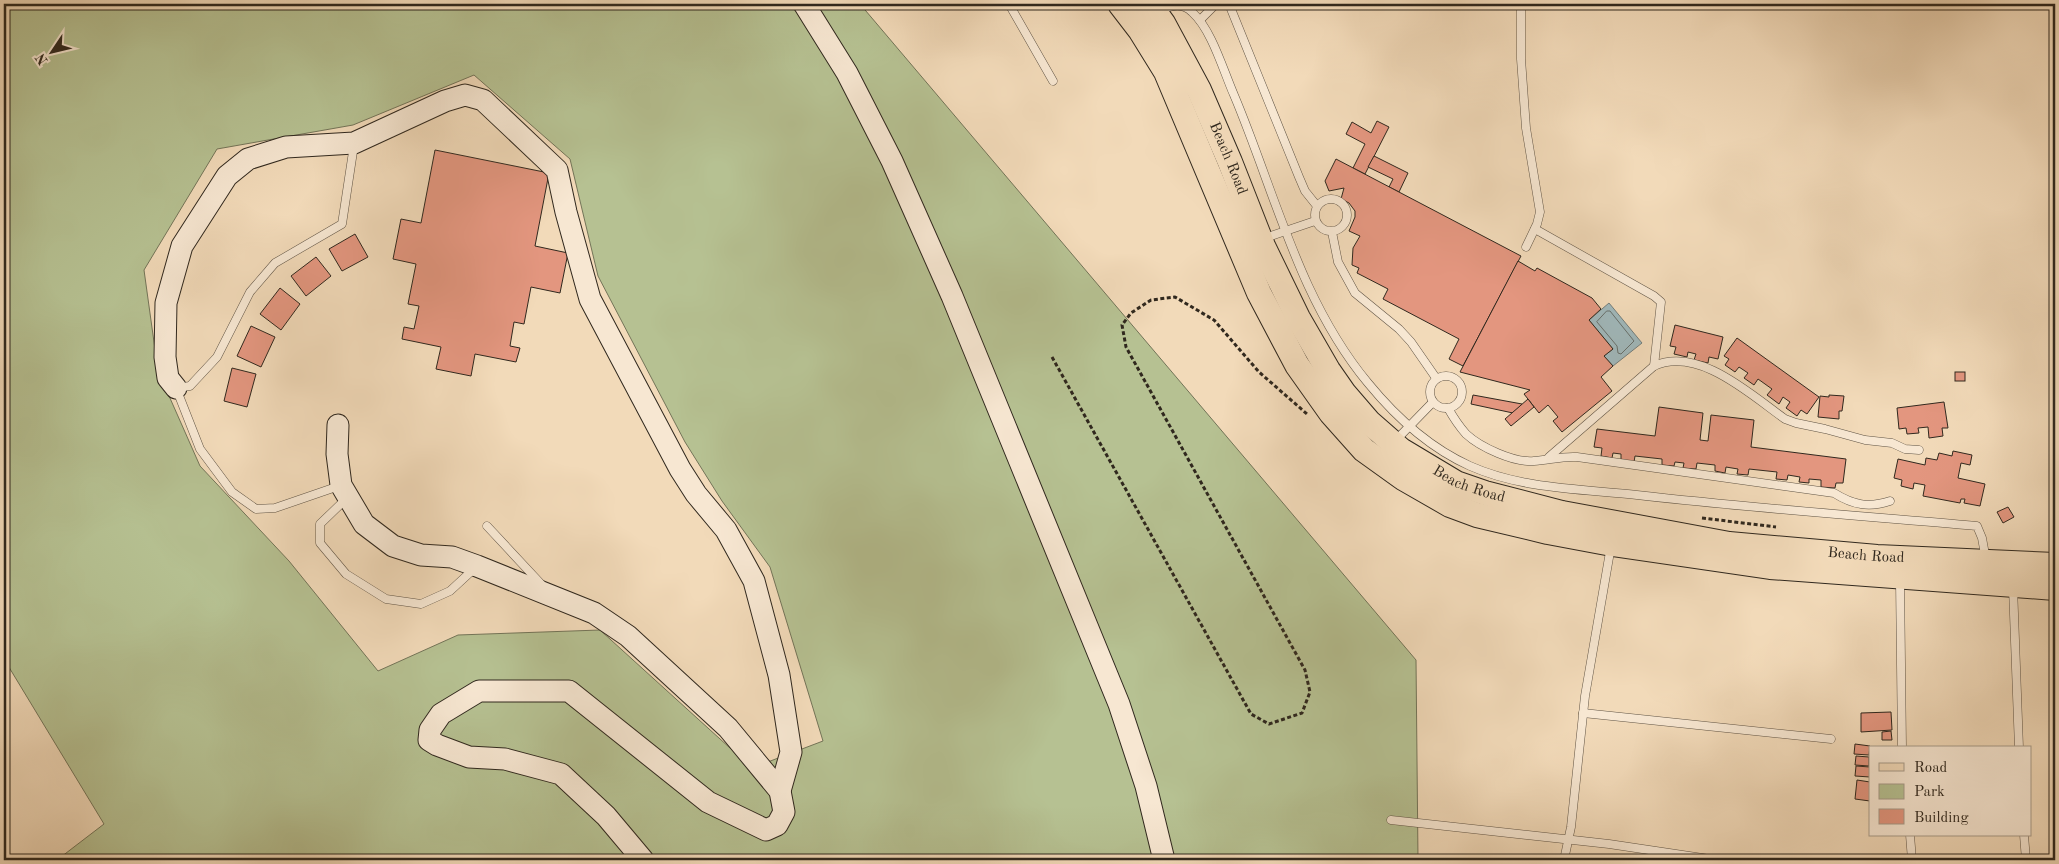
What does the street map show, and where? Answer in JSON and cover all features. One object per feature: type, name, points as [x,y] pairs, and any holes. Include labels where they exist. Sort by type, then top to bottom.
[{"type":"main road","points":[[1120,4],[1140,30],[1166,72],[1259,293],[1297,365],[1331,414],[1364,450],[1403,478],[1450,505],[1477,514],[1548,532],[1612,544],[1770,567],[1900,575],[2055,588]]},
{"type":"main road","name":"Beach Road","points":[[1152,8],[1199,90],[1260,239],[1294,310],[1328,370],[1344,392],[1369,422],[1401,450],[1456,483],[1484,493],[1562,512],[1729,544],[1877,557],[2055,564]]},
{"type":"main road","points":[[1218,198],[1241,191]]},
{"type":"street","points":[[804,4],[847,73],[892,161],[952,296],[1119,704],[1146,786],[1164,860]]},
{"type":"street","points":[[176,388],[168,378],[165,357],[166,303],[182,246],[228,176],[248,159],[286,147],[354,143],[445,101],[465,95],[483,100],[557,170],[566,212],[590,299],[680,469],[696,494],[726,530],[754,581],[779,675],[791,752],[780,791],[784,812],[777,825],[766,830],[708,802],[569,691],[480,691],[440,714],[430,730],[429,740],[469,757],[505,759],[561,774],[606,816],[643,860]]},
{"type":"street","points":[[338,425],[337,454],[344,491],[364,524],[393,546],[421,555],[452,557],[594,613],[628,636],[728,728],[780,791]]},
{"type":"lane","points":[[1009,4],[1052,81]]},
{"type":"lane","points":[[1200,20],[1216,4]]},
{"type":"lane","points":[[1229,4],[1298,177],[1305,191],[1317,206]]},
{"type":"lane","points":[[1522,4],[1521,58],[1526,119],[1540,212],[1535,229],[1526,247]]},
{"type":"lane","points":[[1152,8],[1183,5],[1191,10],[1200,20],[1210,37],[1242,114],[1284,231],[1332,332],[1369,384],[1409,425],[1438,447],[1467,465],[1517,482],[1677,500],[1977,526],[1982,538],[1986,561]]},
{"type":"lane","points":[[344,491],[275,508],[256,510],[232,492],[200,449],[176,388],[190,386],[217,357],[250,292],[275,263],[342,224],[354,143]]},
{"type":"lane","points":[[1326,199],[1337,200],[1345,207],[1347,218],[1345,223],[1338,230],[1332,232],[1322,230],[1315,221],[1314,216],[1317,206],[1326,199]]},
{"type":"lane","points":[[1260,239],[1315,221]]},
{"type":"lane","points":[[1535,229],[1658,298],[1662,306],[1654,366]]},
{"type":"lane","points":[[1332,232],[1338,262],[1354,293],[1399,329],[1411,342],[1436,378]]},
{"type":"lane","points":[[1548,459],[1654,366],[1664,362],[1696,364],[1712,370],[1785,419],[1796,424],[1825,429],[1865,440],[1892,443],[1905,449],[1919,450]]},
{"type":"lane","points":[[1447,375],[1452,376],[1460,384],[1462,394],[1458,404],[1448,408],[1437,406],[1433,402],[1429,392],[1432,382],[1436,378],[1447,375]]},
{"type":"lane","points":[[1393,443],[1433,402]]},
{"type":"lane","points":[[1448,408],[1467,434],[1489,449],[1518,459],[1532,461],[1562,456],[1577,457],[1834,493],[1845,500],[1862,505],[1890,501]]},
{"type":"lane","points":[[344,491],[320,524],[320,543],[346,574],[386,599],[421,604],[450,591],[477,566]]},
{"type":"lane","points":[[487,526],[552,595]]},
{"type":"lane","points":[[1564,860],[1571,827],[1583,713],[1612,544]]},
{"type":"lane","points":[[1900,575],[1902,746]]},
{"type":"lane","points":[[2012,584],[2019,746]]},
{"type":"lane","points":[[1583,713],[1831,740]]},
{"type":"lane","points":[[1391,820],[1610,844],[1716,860]]},
{"type":"lane","points":[[1910,836],[1912,860]]},
{"type":"lane","points":[[2024,836],[2026,860]]},
{"type":"path","points":[[1052,357],[1251,714],[1269,724],[1302,713],[1310,692],[1305,670],[1126,347],[1122,325],[1131,313],[1151,300],[1175,297],[1214,320],[1259,372],[1311,415],[1307,407]]},
{"type":"path","points":[[1693,516],[1780,527]]},
{"type":"green space","points":[[4,4],[860,4],[1416,660],[1418,860],[57,860],[104,824],[4,659]],"holes":[[[474,75],[570,159],[598,276],[685,442],[722,501],[770,567],[823,741],[752,768],[600,630],[458,635],[378,671],[289,561],[200,466],[158,371],[144,270],[217,149],[353,125]]]},
{"type":"water","points":[[1609,303],[1642,343],[1613,366],[1604,356],[1613,349],[1589,320]]},
{"type":"building","points":[[1377,121],[1389,127],[1365,174],[1353,168],[1365,144],[1346,134],[1352,122],[1371,133]]},
{"type":"building","points":[[435,150],[549,173],[535,246],[568,253],[560,293],[531,287],[524,324],[514,322],[510,346],[520,348],[516,362],[475,354],[471,376],[436,369],[441,347],[402,339],[404,327],[414,329],[419,306],[408,304],[416,264],[393,259],[401,219],[421,223]]},
{"type":"building","points":[[1374,156],[1408,173],[1399,192],[1389,187],[1393,179],[1368,167]]},
{"type":"building","points":[[1336,159],[1521,256],[1463,366],[1449,359],[1459,339],[1383,299],[1388,289],[1357,273],[1359,268],[1352,265],[1353,248],[1360,236],[1349,231],[1355,217],[1355,211],[1349,203],[1341,199],[1344,188],[1329,191],[1325,181]]},
{"type":"building","points":[[355,234],[368,257],[342,271],[329,249]]},
{"type":"building","points":[[316,257],[331,276],[306,296],[291,276]]},
{"type":"building","points":[[1518,261],[1535,271],[1537,268],[1592,298],[1601,309],[1589,320],[1613,349],[1604,356],[1613,366],[1601,377],[1612,391],[1562,432],[1553,421],[1558,417],[1548,405],[1539,413],[1524,394],[1530,390],[1460,372]]},
{"type":"building","points":[[280,288],[300,304],[281,330],[260,314]]},
{"type":"building","points":[[1675,325],[1723,337],[1718,359],[1709,357],[1708,363],[1694,360],[1696,354],[1688,352],[1687,357],[1674,354],[1676,347],[1670,346]]},
{"type":"building","points":[[251,326],[275,337],[261,367],[237,356]]},
{"type":"building","points":[[1737,338],[1819,397],[1807,414],[1801,410],[1797,416],[1786,408],[1790,402],[1783,397],[1779,404],[1767,395],[1772,389],[1758,379],[1754,385],[1744,378],[1748,373],[1739,367],[1735,372],[1725,365],[1729,359],[1724,356]]},
{"type":"building","points":[[232,368],[256,374],[247,407],[224,401]]},
{"type":"building","points":[[1955,372],[1965,372],[1965,381],[1955,381]]},
{"type":"building","points":[[1473,395],[1522,404],[1513,413],[1471,404]]},
{"type":"building","points":[[1829,395],[1844,396],[1842,411],[1839,411],[1839,419],[1818,417],[1820,396],[1829,397]]},
{"type":"building","points":[[1528,399],[1534,407],[1511,426],[1505,419]]},
{"type":"building","points":[[1944,402],[1948,428],[1942,428],[1943,436],[1929,438],[1928,427],[1918,428],[1919,433],[1907,434],[1906,428],[1899,429],[1897,408]]},
{"type":"building","points":[[1659,407],[1703,413],[1700,440],[1708,441],[1711,415],[1754,420],[1751,447],[1846,459],[1843,483],[1836,483],[1835,488],[1821,487],[1821,480],[1809,479],[1809,483],[1799,482],[1800,477],[1788,475],[1787,480],[1776,479],[1777,472],[1749,469],[1748,475],[1737,474],[1738,469],[1726,467],[1725,473],[1715,471],[1715,465],[1697,463],[1696,469],[1683,468],[1684,463],[1675,462],[1674,466],[1662,465],[1662,459],[1635,456],[1634,462],[1621,461],[1621,454],[1613,453],[1612,458],[1601,456],[1602,448],[1594,447],[1597,429],[1655,436]]},
{"type":"building","points":[[1953,451],[1972,455],[1970,465],[1961,463],[1958,478],[1985,484],[1980,506],[1964,503],[1965,499],[1961,499],[1960,503],[1923,496],[1925,485],[1914,483],[1913,489],[1901,486],[1902,480],[1894,478],[1898,459],[1925,465],[1926,458],[1937,460],[1939,453],[1952,456]]},
{"type":"building","points":[[2008,507],[2014,517],[2003,523],[1997,512]]},
{"type":"building","points":[[1891,712],[1892,730],[1861,732],[1861,713]]},
{"type":"building","points":[[1891,731],[1892,740],[1882,740],[1882,732]]},
{"type":"building","points":[[1855,744],[1870,746],[1869,755],[1854,754]]},
{"type":"building","points":[[1856,756],[1869,757],[1869,766],[1855,765]]},
{"type":"building","points":[[1856,766],[1869,767],[1869,777],[1855,776]]},
{"type":"building","points":[[1857,780],[1869,782],[1869,801],[1855,799]]}]
